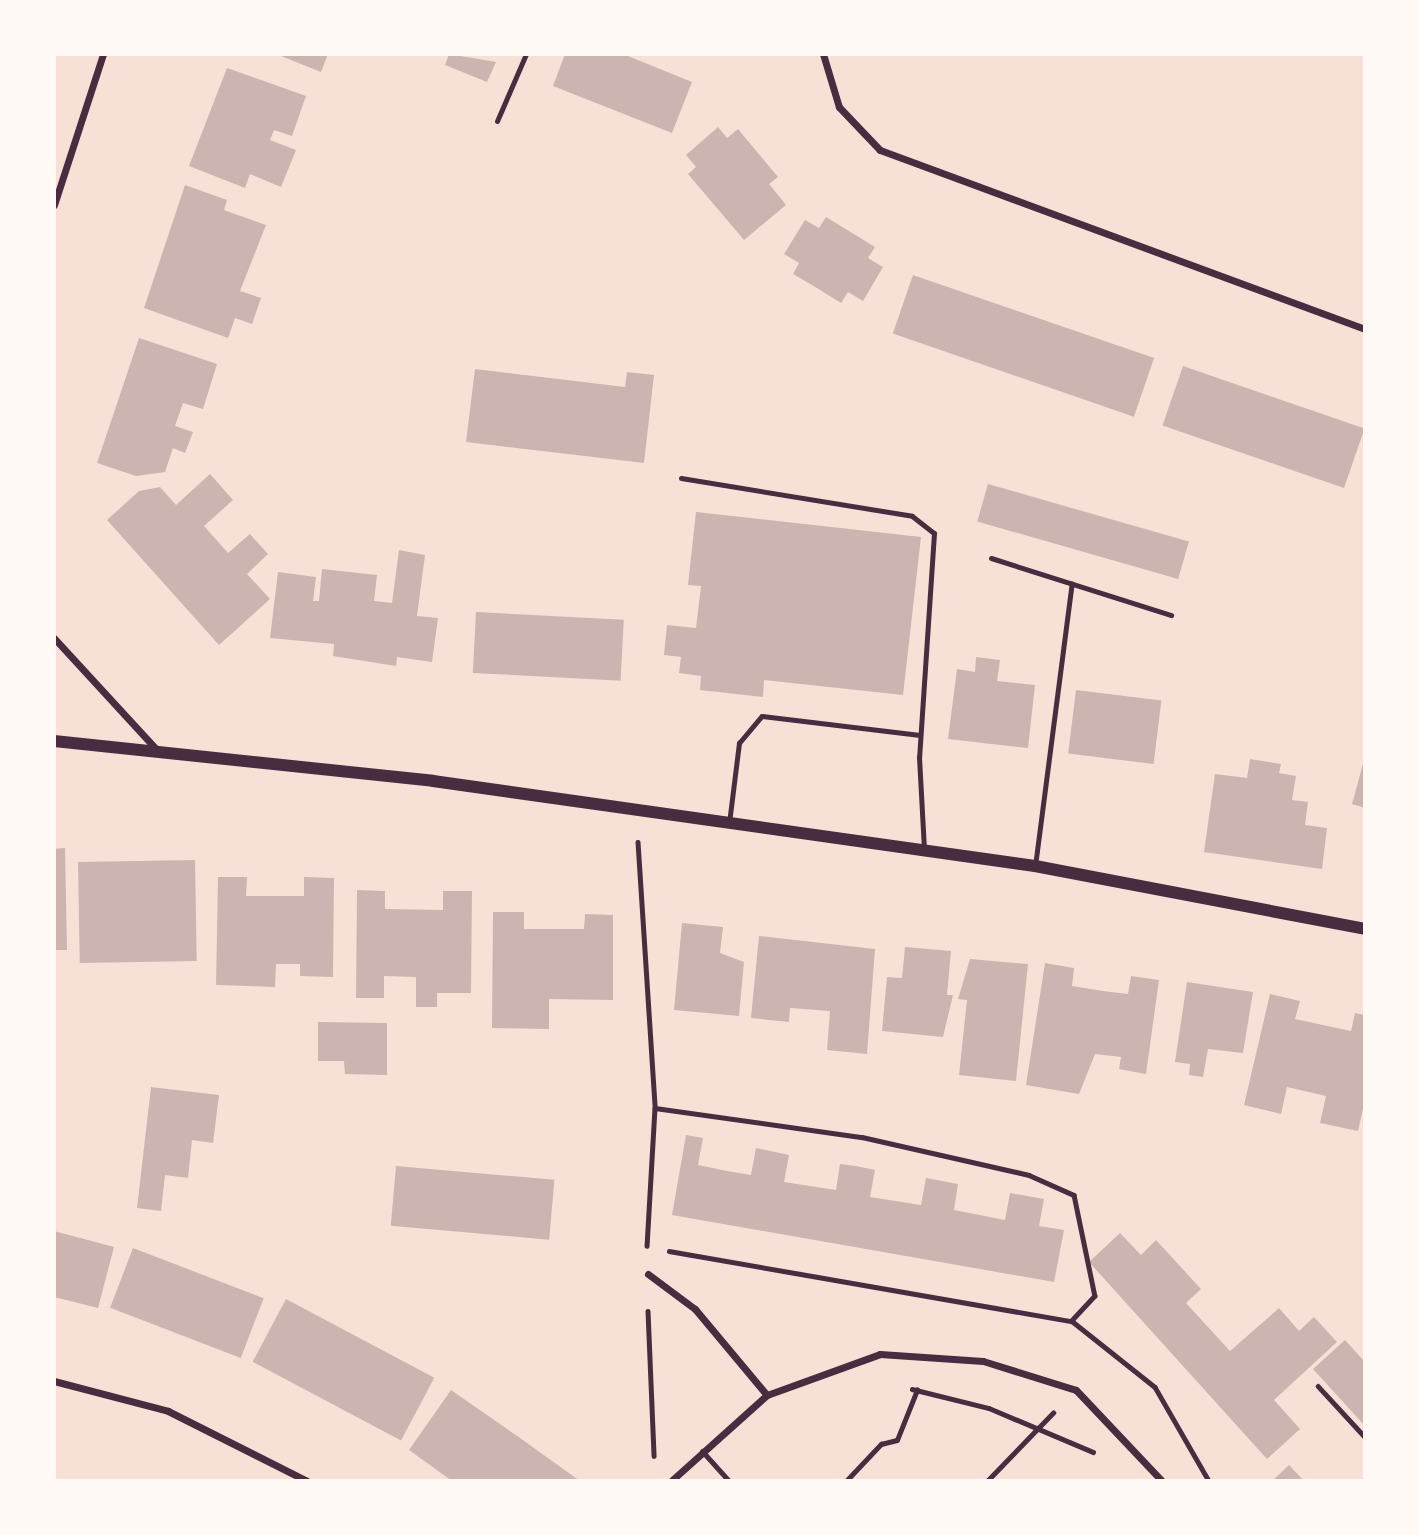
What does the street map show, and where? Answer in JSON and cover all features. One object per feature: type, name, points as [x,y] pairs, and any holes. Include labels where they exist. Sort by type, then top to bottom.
[{"type":"street","points":[[54,205],[103,54]]},
{"type":"street","points":[[823,54],[839,107],[880,150],[1365,329]]},
{"type":"street","points":[[54,638],[159,751]]},
{"type":"street","points":[[54,741],[159,751],[1035,866],[1365,929]]},
{"type":"street","points":[[648,1274],[695,1309],[767,1395]]},
{"type":"street","points":[[671,1481],[767,1395],[880,1354],[984,1361],[1076,1390],[1162,1481]]},
{"type":"street","points":[[54,1381],[168,1411],[307,1481]]},
{"type":"lane","points":[[497,121],[526,54]]},
{"type":"lane","points":[[681,478],[912,516],[934,533],[920,735],[924,852]]},
{"type":"lane","points":[[991,558],[1171,615]]},
{"type":"lane","points":[[1035,866],[1072,583]]},
{"type":"lane","points":[[729,826],[739,743],[762,716],[920,735]]},
{"type":"lane","points":[[702,1451],[729,1481]]},
{"type":"path","points":[[636,812],[655,1108],[647,1247],[655,1469]]},
{"type":"path","points":[[655,1108],[862,1137],[1029,1175],[1074,1195],[1095,1296],[1072,1321]]},
{"type":"path","points":[[647,1247],[1072,1321],[1155,1387],[1209,1481]]},
{"type":"path","points":[[1318,1386],[1365,1437]]},
{"type":"path","points":[[905,1388],[1040,1427],[1090,1455],[1114,1430]]},
{"type":"path","points":[[846,1481],[881,1444],[897,1440],[917,1390]]},
{"type":"path","points":[[987,1481],[1076,1390]]},
{"type":"building","points":[[276,54],[328,54],[321,72]]},
{"type":"building","points":[[449,54],[496,62],[487,82],[445,65]]},
{"type":"building","points":[[565,54],[623,54],[692,82],[672,133],[553,86]]},
{"type":"building","points":[[227,68],[306,96],[292,136],[274,130],[270,140],[296,150],[281,187],[250,174],[245,188],[189,166]]},
{"type":"building","points":[[718,127],[727,138],[738,129],[778,177],[769,184],[786,205],[744,240],[688,174],[696,167],[686,155]]},
{"type":"building","points":[[185,185],[227,200],[224,210],[266,225],[240,291],[261,298],[252,324],[235,318],[228,338],[144,308]]},
{"type":"building","points":[[826,217],[875,247],[868,258],[883,267],[863,301],[848,292],[841,303],[793,274],[799,263],[784,254],[805,220],[819,228]]},
{"type":"building","points":[[913,275],[1154,358],[1134,417],[893,334]]},
{"type":"building","points":[[139,338],[217,364],[203,409],[183,403],[175,426],[193,432],[185,453],[173,448],[165,472],[136,476],[97,463]]},
{"type":"building","points":[[1183,366],[1365,429],[1344,488],[1162,426]]},
{"type":"building","points":[[475,369],[625,387],[627,372],[654,375],[644,463],[466,442]]},
{"type":"building","points":[[210,474],[233,500],[204,526],[228,553],[250,534],[268,554],[247,574],[270,599],[219,645],[107,520],[139,491],[160,487],[176,505]]},
{"type":"building","points":[[988,484],[1189,542],[1178,579],[977,521]]},
{"type":"building","points":[[696,512],[921,537],[903,695],[764,680],[763,697],[700,690],[701,676],[679,673],[681,657],[664,655],[667,625],[696,628],[701,586],[688,585]]},
{"type":"building","points":[[399,550],[425,555],[417,616],[438,618],[432,662],[397,657],[396,666],[333,656],[334,644],[270,638],[278,572],[316,577],[313,601],[319,601],[322,569],[377,575],[374,601],[392,603]]},
{"type":"building","points":[[476,612],[624,620],[621,681],[473,673]]},
{"type":"building","points":[[976,657],[1000,660],[997,681],[1035,685],[1028,748],[948,739],[957,669],[975,672]]},
{"type":"building","points":[[1076,690],[1161,700],[1154,764],[1068,754]]},
{"type":"building","points":[[1250,759],[1281,764],[1279,773],[1296,776],[1292,800],[1308,802],[1305,825],[1327,828],[1322,869],[1204,852],[1215,774],[1247,778]]},
{"type":"building","points":[[1365,760],[1365,808],[1352,804]]},
{"type":"building","points":[[65,848],[67,950],[54,950],[54,849]]},
{"type":"building","points":[[195,860],[197,961],[80,963],[78,862]]},
{"type":"building","points":[[218,877],[247,877],[246,896],[304,896],[304,877],[334,878],[333,977],[300,976],[300,964],[276,964],[275,987],[216,985]]},
{"type":"building","points":[[357,890],[385,891],[385,909],[443,910],[443,891],[472,891],[471,993],[437,993],[437,1007],[416,1007],[416,977],[384,976],[384,998],[356,998]]},
{"type":"building","points":[[493,912],[524,912],[524,929],[584,929],[585,914],[613,915],[613,1000],[549,999],[549,1029],[492,1028]]},
{"type":"building","points":[[682,923],[723,927],[720,953],[744,962],[739,1016],[674,1010]]},
{"type":"building","points":[[759,936],[875,949],[867,1054],[827,1050],[830,1011],[790,1008],[789,1022],[751,1018]]},
{"type":"building","points":[[905,947],[951,951],[947,995],[953,995],[943,1037],[882,1031],[887,977],[902,978]]},
{"type":"building","points":[[970,959],[1028,964],[1016,1081],[959,1075],[967,1000],[958,999]]},
{"type":"building","points":[[1045,963],[1074,968],[1072,986],[1103,991],[1128,994],[1131,976],[1159,980],[1146,1074],[1119,1069],[1121,1057],[1095,1054],[1079,1094],[1026,1085]]},
{"type":"building","points":[[1187,982],[1253,992],[1243,1053],[1208,1049],[1203,1077],[1189,1075],[1190,1064],[1175,1062]]},
{"type":"building","points":[[1270,994],[1300,1001],[1295,1019],[1351,1031],[1355,1013],[1365,1015],[1365,1100],[1358,1131],[1320,1123],[1326,1096],[1287,1087],[1281,1114],[1244,1105]]},
{"type":"building","points":[[318,1022],[387,1023],[387,1075],[345,1074],[344,1061],[318,1061]]},
{"type":"building","points":[[151,1087],[219,1095],[213,1143],[192,1140],[188,1178],[165,1175],[161,1211],[137,1208]]},
{"type":"building","points":[[686,1135],[703,1138],[698,1165],[727,1171],[751,1175],[756,1148],[789,1155],[784,1182],[836,1190],[840,1164],[856,1166],[875,1170],[870,1197],[921,1205],[926,1178],[958,1184],[954,1210],[1005,1220],[1010,1193],[1044,1199],[1039,1226],[1064,1230],[1054,1282],[672,1215]]},
{"type":"building","points":[[396,1166],[554,1180],[549,1240],[391,1226]]},
{"type":"building","points":[[54,1231],[114,1247],[98,1308],[54,1297]]},
{"type":"building","points":[[1120,1233],[1141,1255],[1156,1240],[1201,1289],[1186,1303],[1230,1351],[1279,1308],[1299,1331],[1314,1317],[1337,1342],[1274,1400],[1300,1429],[1267,1459],[1089,1262]]},
{"type":"building","points":[[133,1248],[264,1298],[241,1358],[110,1308]]},
{"type":"building","points":[[286,1299],[434,1378],[401,1441],[253,1362]]},
{"type":"building","points":[[1345,1340],[1365,1362],[1365,1426],[1313,1369]]},
{"type":"building","points":[[451,1390],[580,1481],[452,1481],[409,1450]]},
{"type":"building","points":[[1289,1465],[1304,1481],[1272,1481]]}]
